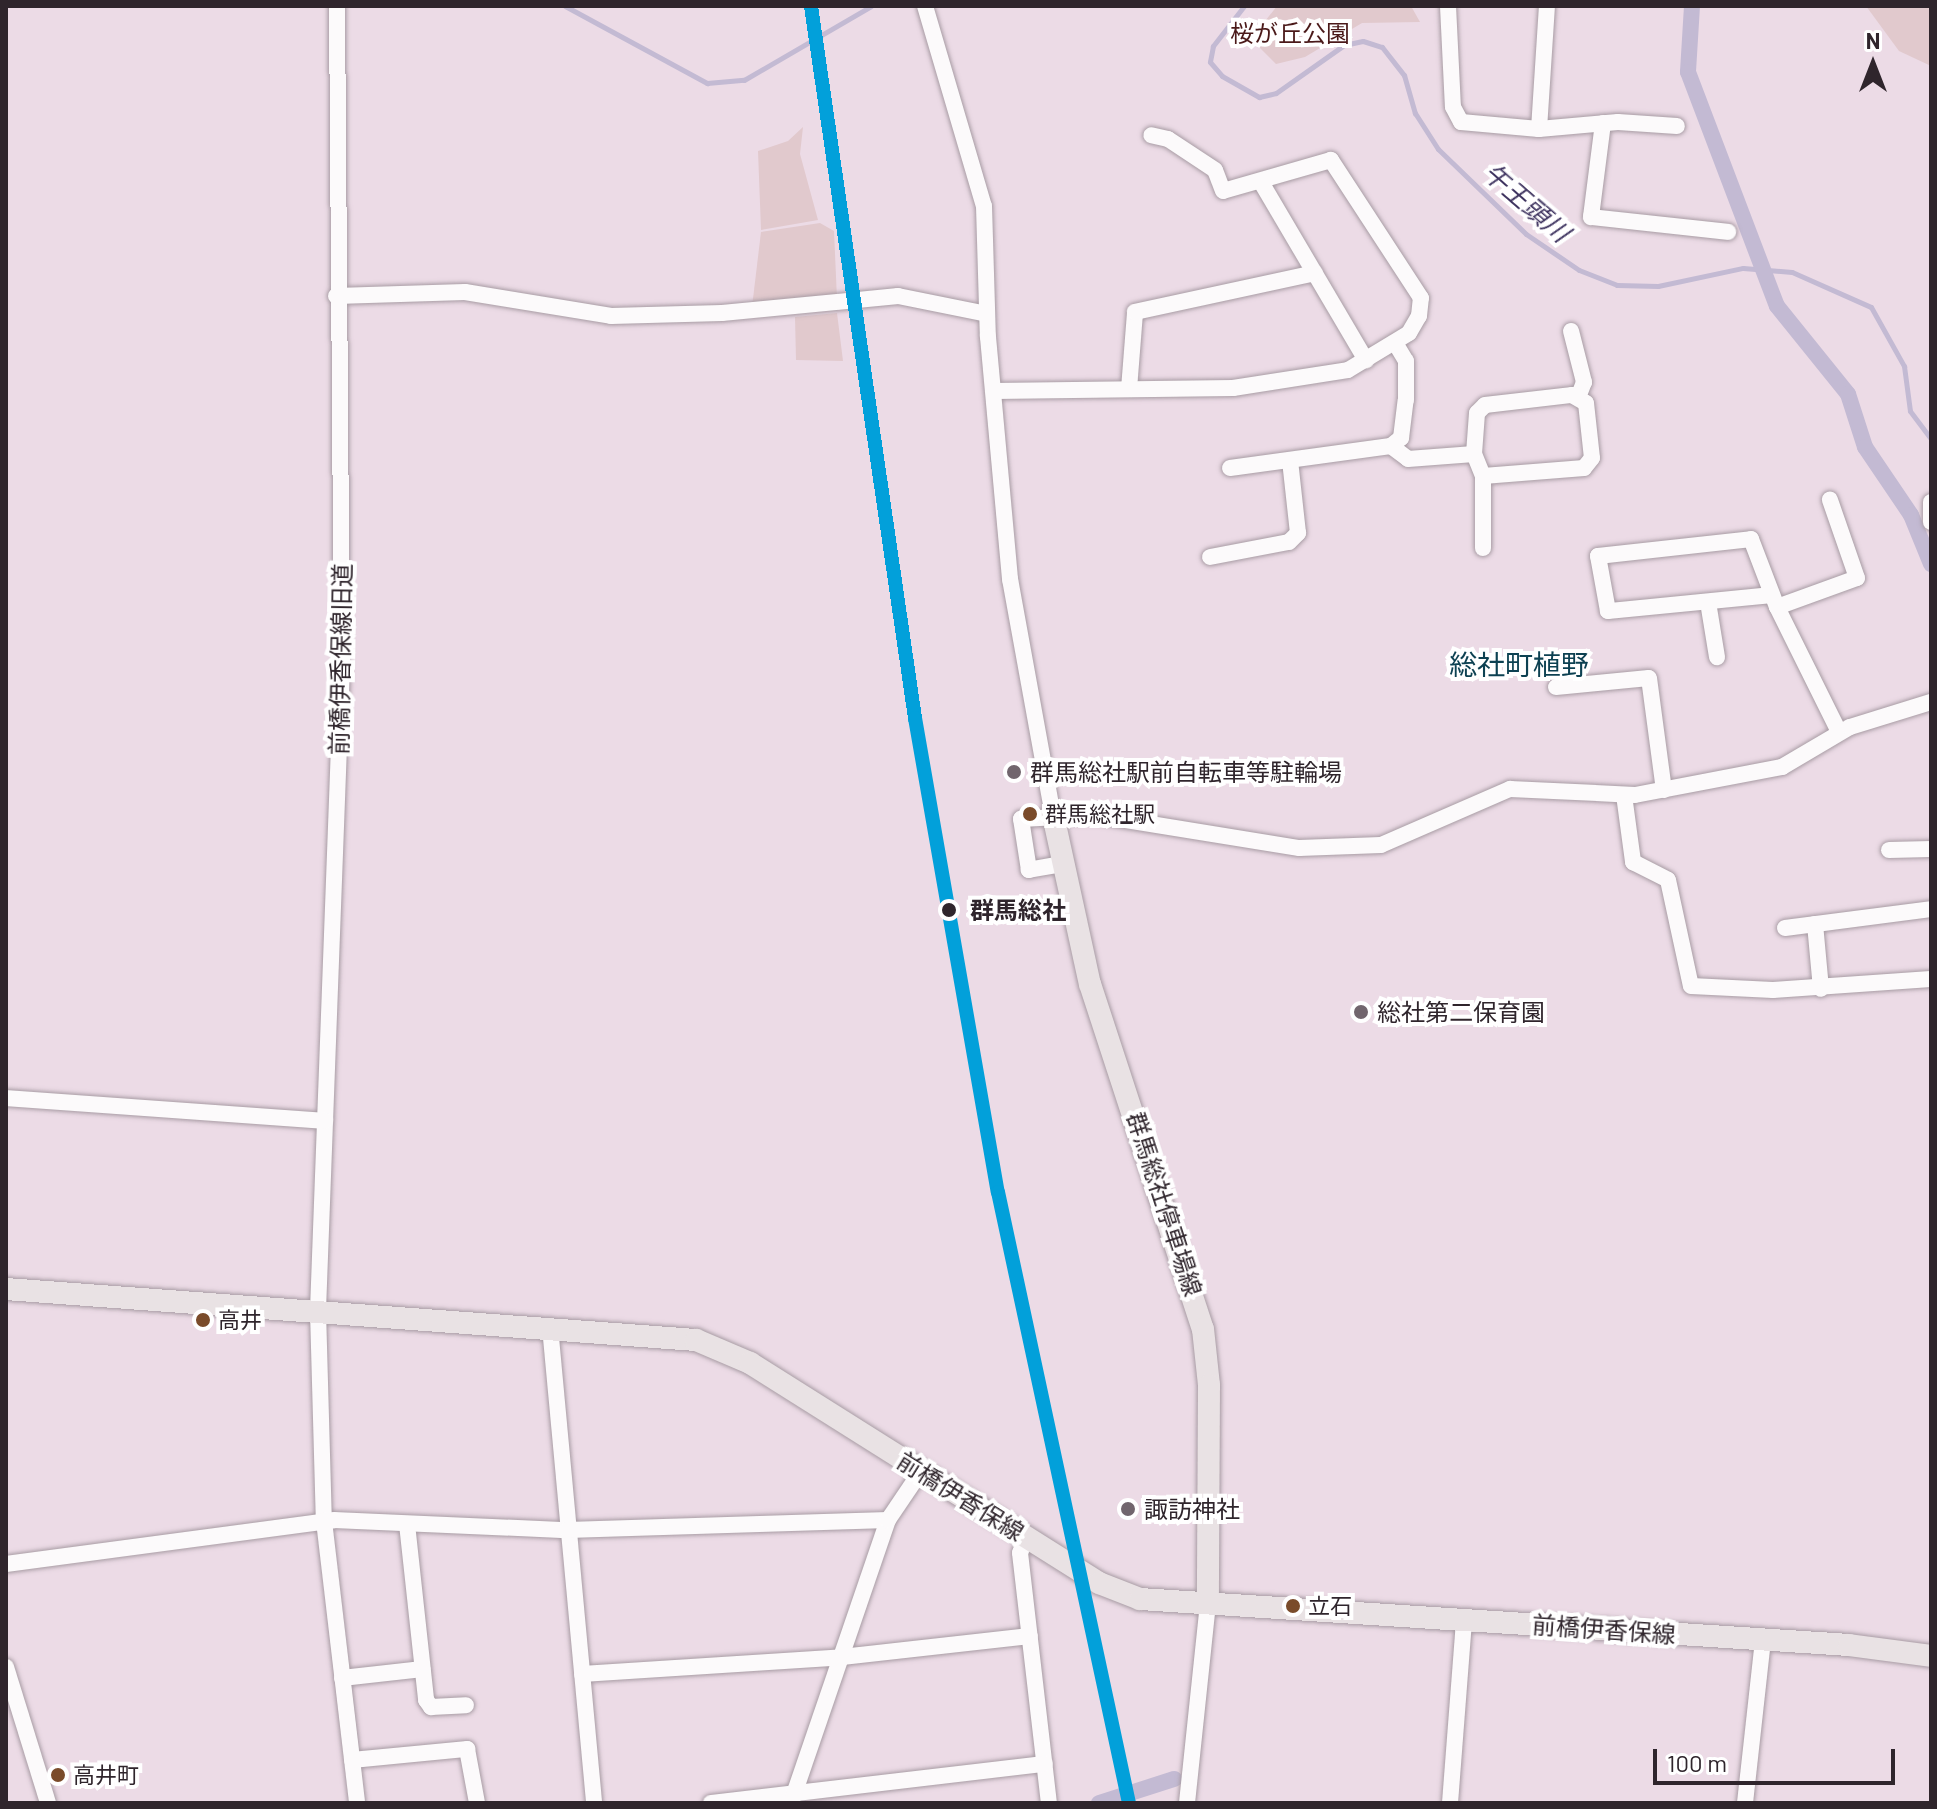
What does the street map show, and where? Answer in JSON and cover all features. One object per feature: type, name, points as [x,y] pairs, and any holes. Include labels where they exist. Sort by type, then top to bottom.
[{"type":"main road","name":"群馬総社停車場線","points":[[1053,815],[1090,984],[1203,1329],[1210,1422],[1208,1603]]},
{"type":"main road","name":"前橋伊香保線","points":[[6,1289],[676,1335],[709,1344],[1118,1592],[1208,1603],[1763,1639],[1931,1656]]},
{"type":"street","name":"前橋伊香保線旧道","points":[[337,6],[336,296],[342,665],[318,1311],[324,1521],[357,1803]]},
{"type":"street","points":[[1448,6],[1458,118],[1466,124],[1539,129],[1603,123],[1677,126]]},
{"type":"street","points":[[1539,129],[1547,6]]},
{"type":"street","points":[[926,9],[984,206],[987,314],[1015,618],[1053,815]]},
{"type":"street","points":[[1603,123],[1591,217],[1728,232]]},
{"type":"street","points":[[994,391],[1233,388],[1348,370],[1395,343],[1419,316],[1421,298],[1339,166],[1318,160],[1261,182],[1223,191],[1215,170],[1168,139],[1151,135]]},
{"type":"street","points":[[1261,182],[1366,360]]},
{"type":"street","points":[[1129,389],[1135,312],[1315,273]]},
{"type":"street","points":[[336,296],[468,292],[622,316],[898,296],[987,314]]},
{"type":"street","points":[[1571,331],[1584,382],[1578,398]]},
{"type":"street","points":[[1230,468],[1391,446],[1401,438],[1406,400],[1406,361],[1395,343]]},
{"type":"street","points":[[1483,476],[1584,468],[1592,458],[1586,403],[1578,398],[1485,405],[1477,413],[1474,454],[1483,476],[1483,548]]},
{"type":"street","points":[[1391,446],[1408,459],[1474,454]]},
{"type":"street","points":[[1210,557],[1289,542],[1298,533],[1290,460]]},
{"type":"street","points":[[1830,500],[1857,578],[1774,601],[1708,602],[1604,610],[1598,556],[1751,539],[1774,601],[1839,732]]},
{"type":"street","points":[[1931,502],[1931,522]]},
{"type":"street","points":[[1708,602],[1717,657]]},
{"type":"street","points":[[1556,687],[1649,678],[1664,790]]},
{"type":"street","points":[[1062,864],[1029,870],[1021,819],[1095,815],[1299,848],[1345,847],[1409,838],[1510,789],[1624,795],[1782,767],[1839,732],[1931,702]]},
{"type":"street","points":[[1624,795],[1633,862],[1668,880],[1691,986],[1821,989],[1931,979]]},
{"type":"street","points":[[1889,850],[1931,849]]},
{"type":"street","points":[[1785,928],[1931,909]]},
{"type":"street","points":[[1815,924],[1821,989]]},
{"type":"street","points":[[6,1098],[325,1121]]},
{"type":"street","points":[[550,1327],[594,1803]]},
{"type":"street","points":[[793,1798],[888,1520],[921,1471]]},
{"type":"street","points":[[6,1564],[324,1521],[567,1530],[888,1520]]},
{"type":"street","points":[[407,1524],[422,1669],[431,1707],[466,1705]]},
{"type":"street","points":[[1027,1537],[1020,1553],[1049,1803]]},
{"type":"street","points":[[1187,1803],[1208,1603]]},
{"type":"street","points":[[1450,1803],[1464,1619]]},
{"type":"street","points":[[582,1674],[842,1657],[1030,1636]]},
{"type":"street","points":[[1745,1803],[1763,1639]]},
{"type":"street","points":[[6,1667],[48,1803]]},
{"type":"street","points":[[342,1678],[422,1669]]},
{"type":"street","points":[[352,1760],[467,1749],[477,1803]]},
{"type":"street","points":[[711,1803],[793,1798],[1045,1764]]},
{"type":"green space","name":"桜が丘公園","points":[[1277,6],[1411,6],[1420,22],[1362,23],[1305,57],[1276,64],[1251,39]]},
{"type":"green space","points":[[1866,6],[1931,6],[1931,66],[1899,51]]},
{"type":"green space","points":[[803,127],[800,154],[818,220],[761,230],[758,151],[788,141]]},
{"type":"green space","points":[[820,223],[834,231],[837,299],[752,307],[761,232]]},
{"type":"green space","points":[[837,313],[843,361],[796,360],[795,317]]},
{"type":"waterway","name":"午王頭川","points":[[565,6],[707,83],[744,80],[871,6]]},
{"type":"waterway","name":"午王頭川","points":[[1244,6],[1213,46],[1210,62],[1222,76],[1259,97],[1276,93],[1344,45],[1363,41],[1382,47],[1404,75],[1415,113],[1438,149],[1526,234],[1579,270],[1617,285],[1658,286],[1743,268],[1792,272],[1871,307],[1904,366],[1910,411],[1931,439]]},
{"type":"waterway","points":[[1692,6],[1688,72],[1777,306],[1848,394],[1865,447],[1911,515],[1931,564]]},
{"type":"waterway","points":[[1099,1803],[1174,1779]]},
{"type":"transit line","points":[[811,6],[915,718],[998,1192],[1129,1803]]},
{"type":"place","name":"群馬総社駅前自転車等駐輪場","points":[[1014,772]]},
{"type":"place","name":"群馬総社駅","points":[[1030,814]]},
{"type":"place","name":"群馬総社","points":[[949,910]]},
{"type":"place","name":"総社第二保育園","points":[[1361,1012]]},
{"type":"place","name":"高井","points":[[203,1320]]},
{"type":"place","name":"諏訪神社","points":[[1128,1509]]},
{"type":"place","name":"立石","points":[[1293,1606]]},
{"type":"place","name":"高井町","points":[[58,1775]]},
{"type":"district","name":"総社町植野","points":[[1519,664]]}]
